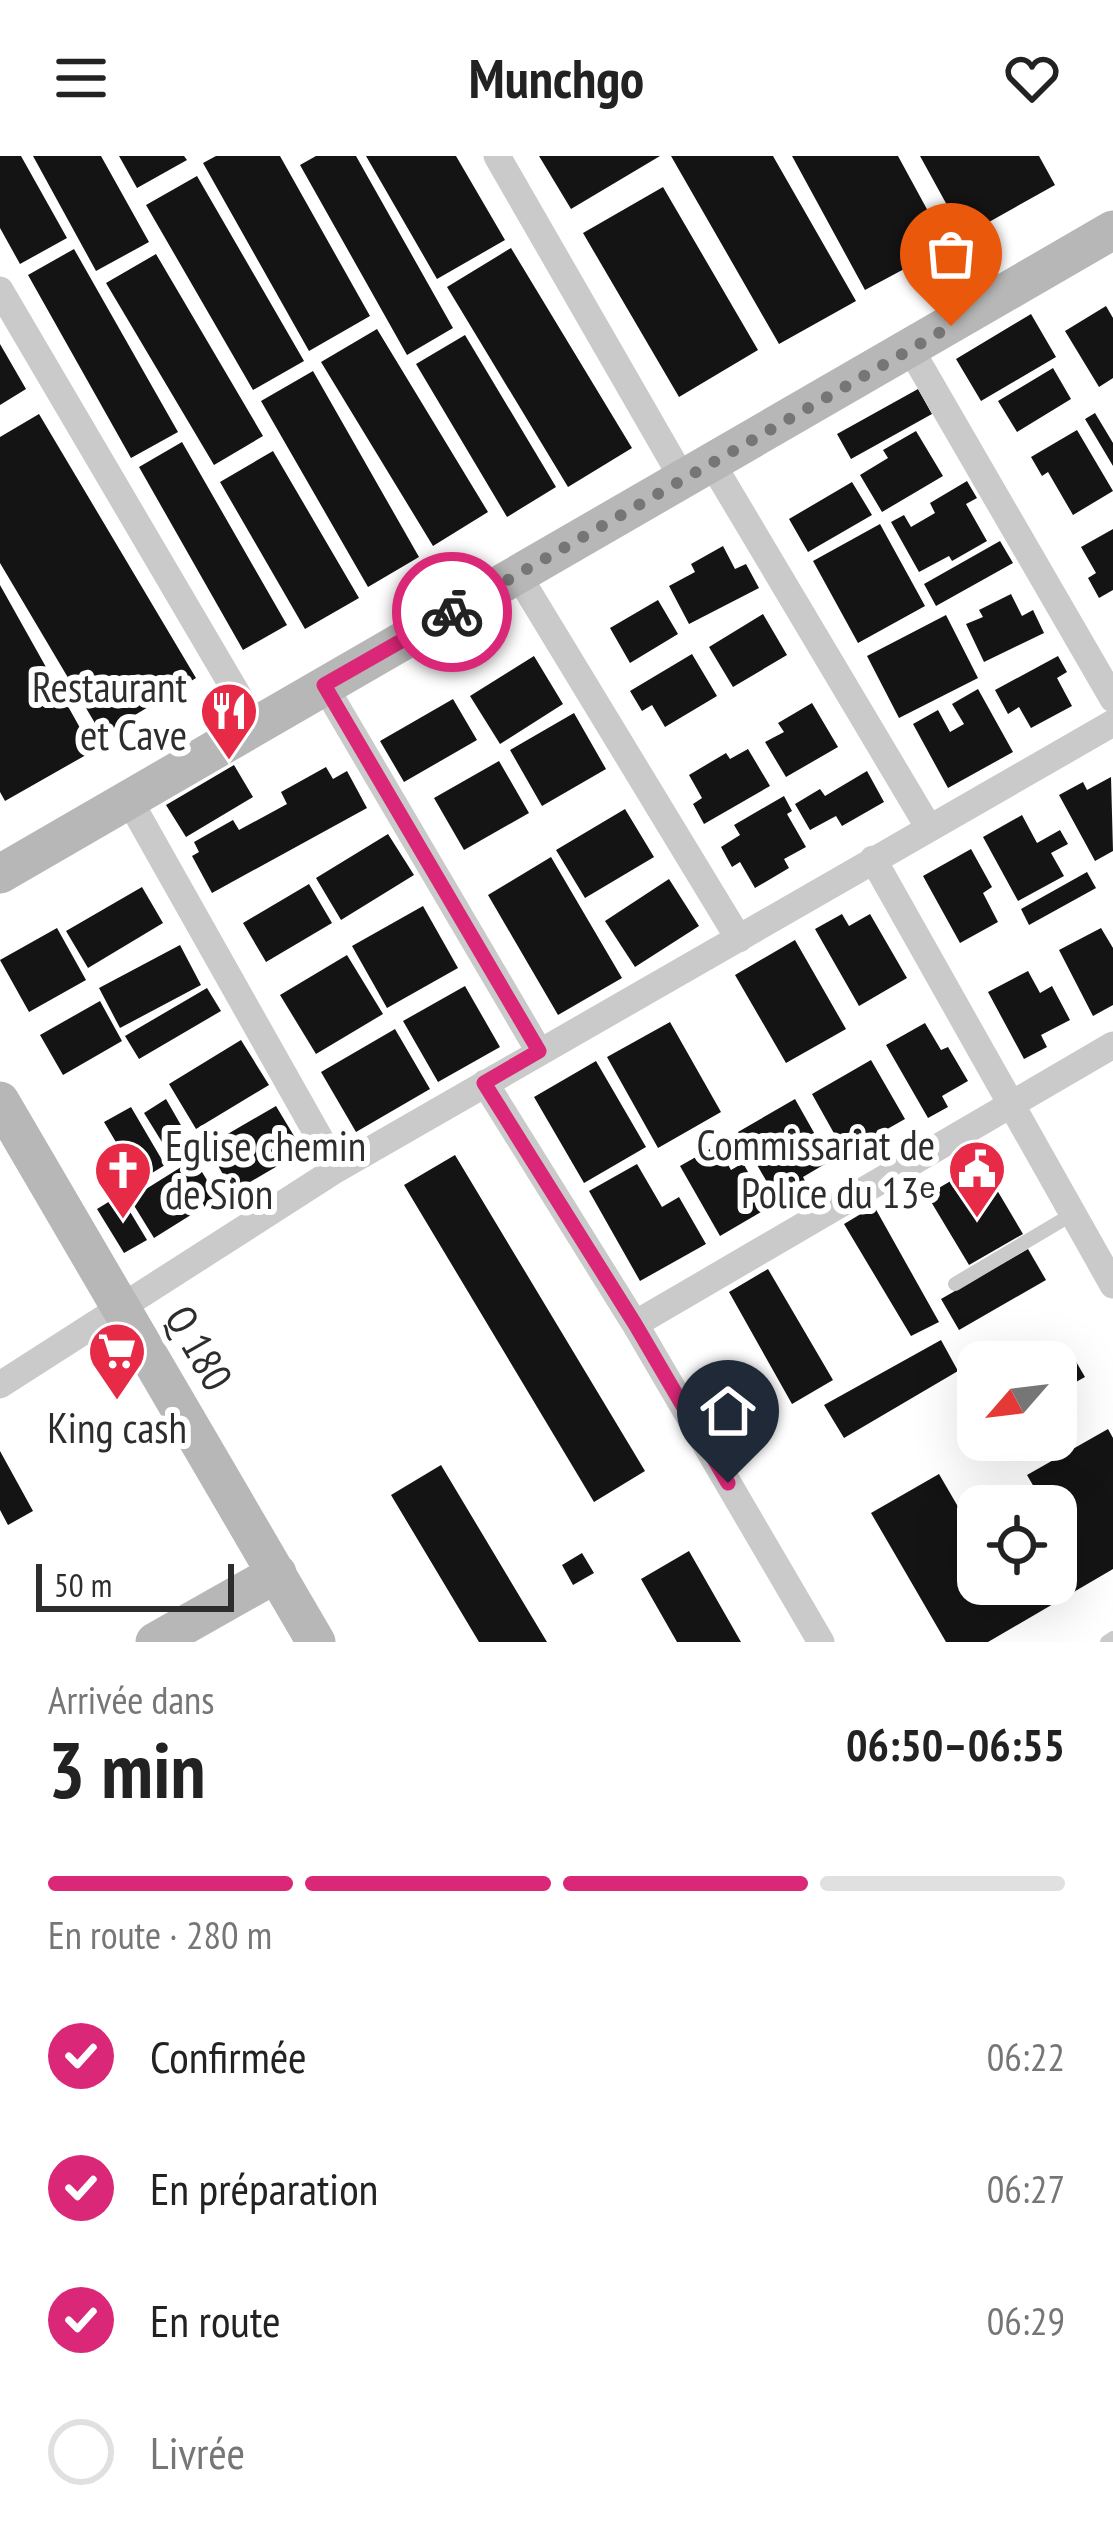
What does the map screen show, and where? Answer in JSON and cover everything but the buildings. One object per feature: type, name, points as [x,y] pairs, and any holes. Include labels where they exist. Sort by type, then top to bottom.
[{"type":"street","points":[[497,156],[929,828]]},
{"type":"street","points":[[0,874],[1113,230]]},
{"type":"street","points":[[0,290],[256,726]]},
{"type":"street","points":[[911,350],[1113,699]]},
{"type":"street","points":[[518,575],[739,939]]},
{"type":"street","points":[[324,685],[539,1051]]},
{"type":"street","points":[[0,1385],[337,1169],[1113,723]]},
{"type":"street","points":[[128,798],[337,1169]]},
{"type":"street","points":[[873,859],[1071,1215],[1101,1251],[1113,1285]]},
{"type":"street","points":[[635,1324],[1113,1045]]},
{"type":"street","points":[[484,1083],[635,1324],[821,1642]]},
{"type":"street","name":"Q 180","points":[[0,1101],[316,1642]]},
{"type":"street","points":[[155,1642],[277,1573]]},
{"type":"lane","points":[[955,1284],[1071,1215]]},
{"type":"way so far","points":[[452,612],[951,326]]},
{"type":"place","name":"Restaurant et Cave","points":[[229,762]]},
{"type":"place","name":"Commissariat de Police du 13ᵉ","points":[[977,1220]]},
{"type":"place","name":"Eglise chemin de Sion","points":[[123,1221]]},
{"type":"place","name":"King cash","points":[[117,1402]]},
{"type":"route","points":[[452,612],[324,685],[539,1051],[484,1083],[728,1483]]}]
